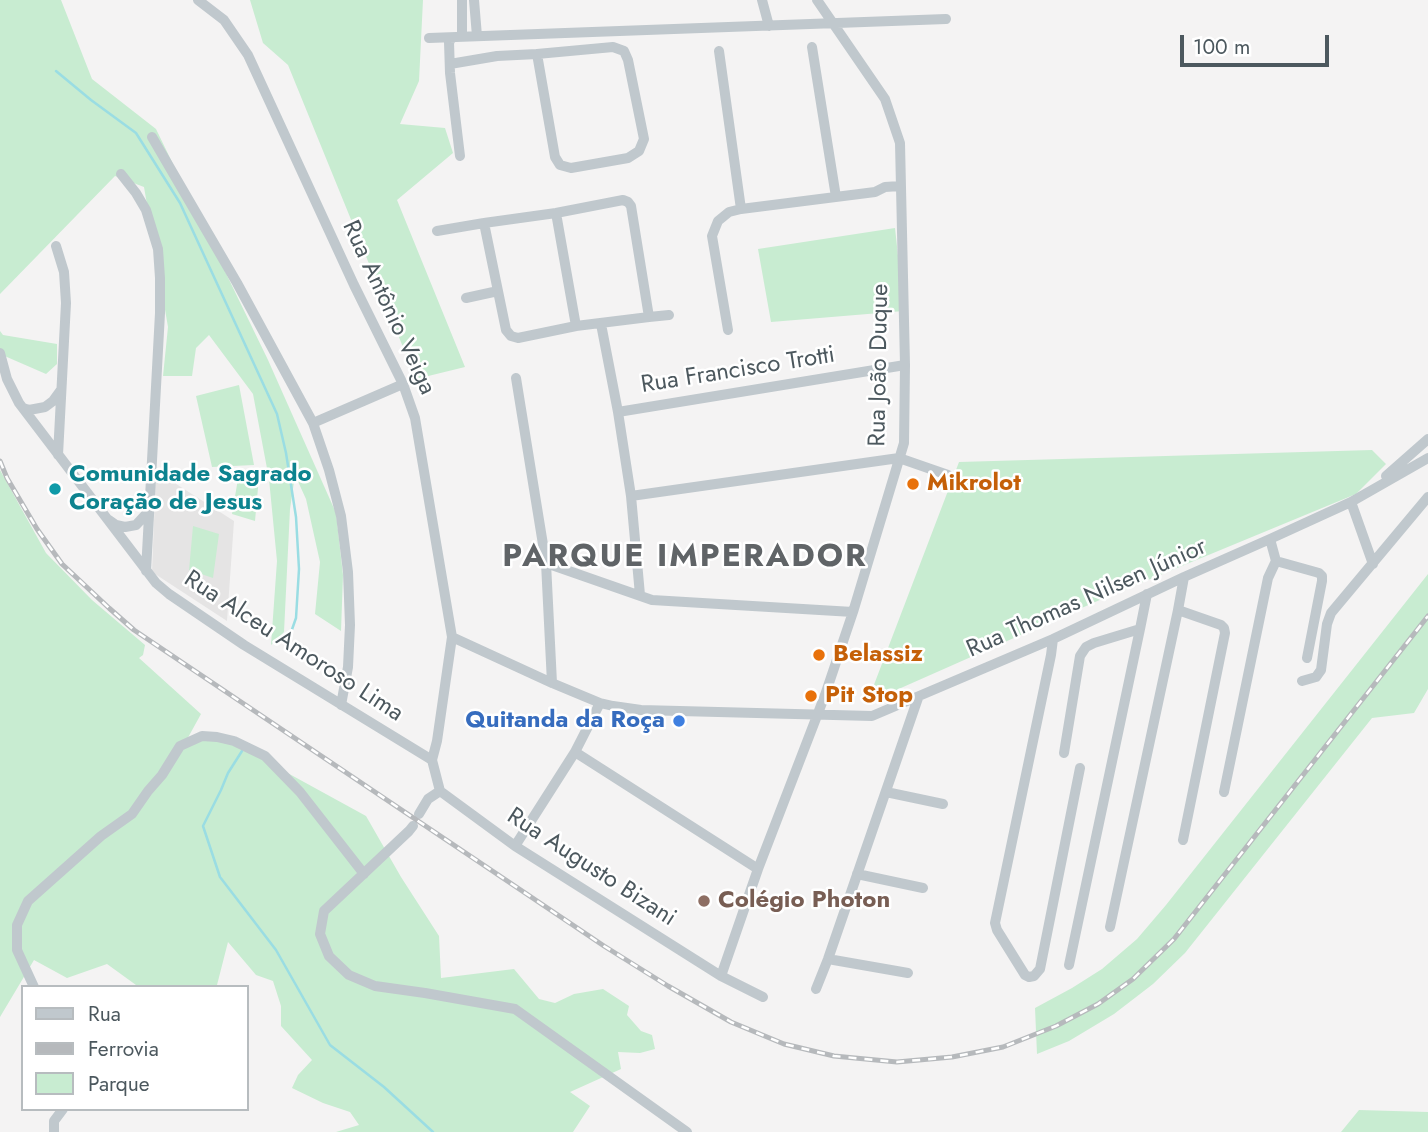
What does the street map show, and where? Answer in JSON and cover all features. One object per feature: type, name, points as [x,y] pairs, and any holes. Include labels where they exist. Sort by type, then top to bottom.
[{"type":"street","name":"Rua Antônio Veiga","points":[[198,0],[225,20],[248,55],[354,285],[403,384],[415,418],[452,638],[438,741],[432,760],[440,791]]},
{"type":"street","points":[[457,37],[462,0]]},
{"type":"street","points":[[474,0],[477,36]]},
{"type":"street","points":[[762,0],[769,26]]},
{"type":"street","name":"Rua João Duque","points":[[721,976],[758,869],[818,714],[853,612],[904,443],[900,143],[885,99],[817,0]]},
{"type":"street","points":[[429,38],[946,19]]},
{"type":"street","points":[[457,37],[449,42],[460,156]]},
{"type":"street","points":[[450,64],[497,56],[613,47],[624,51],[644,139],[639,151],[628,158],[570,167],[560,165],[555,157],[537,54]]},
{"type":"street","points":[[812,47],[836,197]]},
{"type":"street","points":[[719,51],[741,209]]},
{"type":"street","points":[[152,137],[237,283],[313,423],[329,470],[341,516],[348,572],[349,653],[341,705]]},
{"type":"street","points":[[121,174],[136,192],[146,211],[158,249],[160,278],[146,571]]},
{"type":"street","points":[[727,330],[712,236],[718,221],[729,212],[875,192],[885,187],[900,190]]},
{"type":"street","points":[[437,231],[623,200],[628,202],[631,206],[649,317]]},
{"type":"street","points":[[556,213],[576,326]]},
{"type":"street","points":[[484,223],[506,330],[512,336],[518,338],[576,326],[668,315]]},
{"type":"street","points":[[56,246],[64,272],[66,303],[58,455]]},
{"type":"street","points":[[466,298],[498,291]]},
{"type":"street","points":[[601,324],[631,496],[640,596]]},
{"type":"street","name":"Rua Alceu Amoroso Lima","points":[[0,353],[12,392],[156,583],[244,645],[432,760]]},
{"type":"street","name":"Rua Francisco Trotti","points":[[618,412],[905,365]]},
{"type":"street","points":[[516,378],[546,563],[552,682]]},
{"type":"street","points":[[313,423],[403,384]]},
{"type":"street","points":[[23,408],[29,410],[44,407],[53,401],[61,389]]},
{"type":"street","name":"Rua Thomas Nilsen Júnior","points":[[1367,493],[1428,439]]},
{"type":"street","points":[[631,496],[900,458],[948,475]]},
{"type":"street","name":"Rua Thomas Nilsen Júnior","points":[[452,638],[600,703],[641,710],[872,716],[1053,639],[1351,502],[1428,458]]},
{"type":"street","points":[[1302,681],[1316,677],[1321,670],[1329,618],[1428,497]]},
{"type":"street","points":[[1351,502],[1373,564]]},
{"type":"street","points":[[106,518],[125,527],[136,525],[149,511]]},
{"type":"street","points":[[1224,792],[1268,578],[1276,561],[1270,539]]},
{"type":"street","points":[[1276,561],[1322,576],[1307,659]]},
{"type":"street","points":[[546,563],[652,600],[853,612]]},
{"type":"street","points":[[1110,927],[1184,577]]},
{"type":"street","points":[[1069,965],[1147,594]]},
{"type":"street","points":[[1178,610],[1221,625],[1225,633],[1183,840]]},
{"type":"street","points":[[1064,753],[1080,656],[1086,647],[1094,643],[1140,629]]},
{"type":"street","points":[[1053,639],[995,923],[1025,975],[1029,977],[1034,976],[1040,969],[1080,768]]},
{"type":"street","points":[[816,989],[918,698]]},
{"type":"street","points":[[515,846],[575,752],[600,703]]},
{"type":"street","points":[[33,985],[17,950],[17,925],[28,901],[100,836],[132,814],[180,747],[202,736],[234,741],[264,756],[300,792],[364,874]]},
{"type":"street","points":[[575,752],[758,869]]},
{"type":"street","points":[[419,814],[428,799],[440,791]]},
{"type":"street","name":"Rua Augusto Bizani","points":[[440,791],[515,846],[721,976],[763,997]]},
{"type":"street","points":[[886,792],[943,804]]},
{"type":"street","points":[[412,826],[324,911],[320,934],[329,956],[349,975],[375,986],[514,1009],[687,1132]]},
{"type":"street","points":[[857,874],[923,888]]},
{"type":"street","points":[[828,959],[908,974]]},
{"type":"street","points":[[54,1132],[54,1121],[61,1111]]},
{"type":"shaded area","points":[[156,471],[234,521],[227,621],[152,572]]},
{"type":"green space","points":[[0,0],[61,0],[92,79],[156,129],[268,360],[336,513],[343,575],[341,631],[315,614],[320,562],[306,499],[295,475],[290,509],[284,632],[271,645],[277,561],[269,479],[253,394],[209,335],[196,348],[192,376],[163,376],[168,327],[144,187],[115,176],[0,294]]},
{"type":"green space","points":[[250,0],[423,0],[419,81],[400,124],[445,128],[453,153],[397,200],[465,367],[416,379],[288,65],[263,43]]},
{"type":"green space","points":[[895,228],[904,311],[771,322],[758,249]]},
{"type":"green space","points":[[0,331],[3,335],[57,344],[57,364],[46,374],[0,354]]},
{"type":"green space","points":[[239,385],[254,465],[212,467],[196,396]]},
{"type":"green space","points":[[1372,450],[1386,464],[1356,494],[1102,599],[867,703],[959,462]]},
{"type":"green space","points":[[0,470],[46,553],[92,600],[145,645],[143,655],[139,658],[201,714],[185,743],[204,738],[231,742],[366,816],[439,936],[441,978],[514,969],[539,999],[555,1003],[574,994],[603,989],[629,1006],[627,1015],[641,1031],[652,1035],[655,1049],[640,1053],[618,1052],[621,1069],[570,1092],[590,1106],[573,1132],[336,1132],[359,1125],[350,1112],[292,1088],[298,1075],[312,1060],[281,1026],[281,1006],[273,981],[256,975],[228,942],[217,985],[136,985],[107,964],[67,978],[34,960],[0,1017]]},
{"type":"green space","points":[[239,473],[259,477],[255,521],[232,514]]},
{"type":"green space","points":[[193,526],[219,534],[213,578],[189,570]]},
{"type":"green space","points":[[1428,574],[1428,689],[1414,713],[1372,718],[1185,953],[1153,984],[1114,1014],[1069,1041],[1037,1054],[1035,1008],[1102,969],[1137,939]]},
{"type":"green space","points":[[1359,1110],[1428,1112],[1428,1132],[1341,1132]]},
{"type":"waterway","points":[[56,71],[136,133],[180,203],[277,414],[296,517],[299,569],[296,618],[289,638]]},
{"type":"waterway","points":[[242,751],[228,773],[203,826],[220,877],[276,950],[330,1045],[384,1087],[433,1132]]},
{"type":"railway","points":[[0,461],[37,529],[62,564],[134,630],[604,946],[668,986],[731,1022],[784,1044],[834,1056],[897,1062],[952,1057],[1003,1047],[1056,1026],[1098,1004],[1133,979],[1174,939],[1428,616]]},
{"type":"place","name":"Mikrolot","points":[[913,484]]},
{"type":"place","name":"Comunidade Sagrado Coração de Jesus","points":[[55,489]]},
{"type":"place","name":"Belassiz","points":[[819,655]]},
{"type":"place","name":"Pit Stop","points":[[811,696]]},
{"type":"place","name":"Quitanda da Roça","points":[[679,721]]},
{"type":"place","name":"Colégio Photon","points":[[704,901]]},
{"type":"district","name":"PARQUE IMPERADOR","points":[[685,558]]}]
